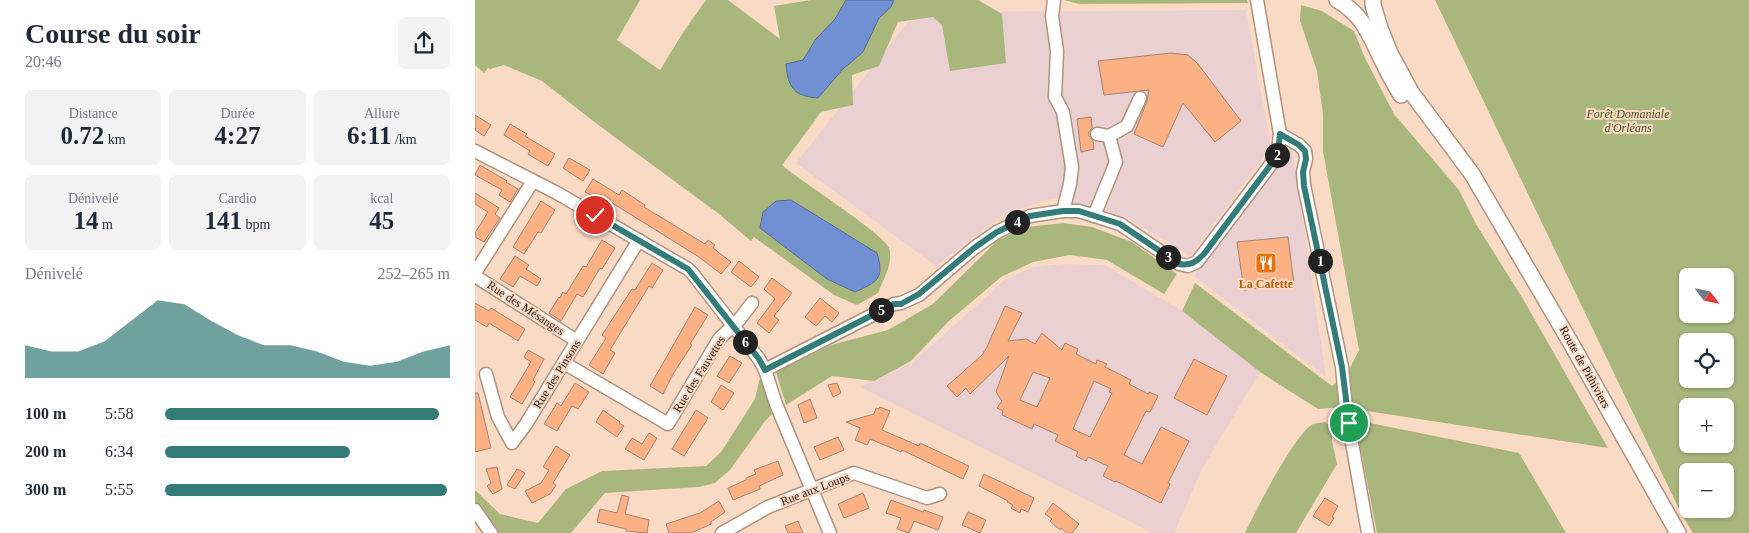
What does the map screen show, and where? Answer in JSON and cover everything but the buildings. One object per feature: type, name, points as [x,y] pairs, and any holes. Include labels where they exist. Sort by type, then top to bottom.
[{"type":"main road","name":"Route de Pithiviers","points":[[1337,0],[1348,6],[1362,20],[1384,66],[1406,102],[1434,139],[1488,203]]},
{"type":"main road","name":"Route de Pithiviers","points":[[1373,0],[1373,5],[1390,53],[1411,92],[1472,174],[1572,345],[1678,533]]},
{"type":"street","points":[[1054,0],[1052,16],[1057,51],[1055,97],[1063,112],[1072,167],[1063,211]]},
{"type":"street","points":[[765,370],[894,304],[901,304],[919,294],[974,248],[997,232],[1030,216],[1063,211],[1079,211],[1120,224],[1179,264],[1188,266],[1197,262],[1275,159],[1278,152],[1280,134],[1257,0]]},
{"type":"street","points":[[1094,216],[1116,162],[1103,135],[1127,126],[1140,98]]},
{"type":"street","points":[[1280,134],[1299,145],[1305,151],[1304,186],[1342,367],[1346,409],[1368,533]]},
{"type":"street","points":[[475,151],[533,181],[688,269],[759,359],[765,370],[776,404],[830,533]]},
{"type":"street","name":"Rue des Mésanges","points":[[533,181],[475,274],[577,341]]},
{"type":"street","name":"Rue des Pinsons","points":[[486,374],[498,418],[512,444],[639,240]]},
{"type":"street","points":[[732,326],[752,304]]},
{"type":"street","name":"Rue des Fauvettes","points":[[564,363],[668,424],[719,339],[732,326]]},
{"type":"street","name":"Rue aux Loups","points":[[722,533],[767,507],[854,473],[927,498],[940,494]]},
{"type":"street","points":[[475,510],[491,533]]},
{"type":"shaded area","points":[[1246,10],[1271,147],[1190,256],[1126,217],[1055,198],[1006,213],[936,266],[796,163],[916,12]]},
{"type":"shaded area","points":[[1292,147],[1326,377],[1194,276]]},
{"type":"shaded area","points":[[1062,264],[1105,265],[1182,311],[1260,372],[1202,469],[1174,533],[1153,533],[860,387],[912,363],[1006,279],[1033,267]]},
{"type":"green space","points":[[475,0],[640,0],[617,40],[660,70],[706,0],[728,0],[780,39],[774,6],[811,0],[978,0],[1002,14],[1006,63],[950,71],[942,25],[933,17],[898,22],[879,66],[852,75],[853,105],[821,112],[782,165],[857,219],[889,248],[889,265],[878,293],[857,305],[834,295],[754,237],[751,241],[719,214],[542,81],[504,65],[488,68],[484,73],[475,65]]},
{"type":"green space","points":[[1064,0],[1247,0],[1248,3],[1079,4]]},
{"type":"green space","name":"Forêt Domaniale d'Orléans","points":[[1435,0],[1749,0],[1749,533],[1693,533],[1684,518],[1734,518],[1734,463],[1679,463],[1679,509]]},
{"type":"green space","points":[[1301,5],[1322,11],[1354,31],[1365,58],[1394,114],[1459,190],[1476,224],[1523,299],[1608,448],[1341,407],[1318,409],[1260,372],[1182,311],[1195,283],[1332,386],[1347,374],[1359,350],[1323,151],[1323,114],[1317,71],[1300,21]]},
{"type":"green space","points":[[1063,223],[1092,227],[1132,242],[1177,274],[1164,294],[1107,260],[1070,255],[1033,262],[1001,277],[949,321],[911,361],[874,381],[832,376],[786,405],[776,372],[831,345],[888,330],[933,304],[998,240],[1027,227]]},
{"type":"green space","points":[[760,377],[775,411],[765,421],[730,470],[715,483],[699,487],[605,493],[571,533],[484,533],[475,521],[475,490],[500,514],[538,523],[566,489],[602,471],[706,466],[721,452],[755,399]]},
{"type":"green space","points":[[1355,420],[1519,453],[1566,533],[1377,533]]},
{"type":"green space","points":[[1325,422],[1332,427],[1332,441],[1337,464],[1296,533],[1245,533],[1276,474],[1296,442],[1305,430],[1313,424]]},
{"type":"water","points":[[846,0],[894,0],[891,7],[879,18],[863,52],[843,69],[818,98],[798,93],[788,79],[786,64],[803,60],[816,39],[835,19]]},
{"type":"water","points":[[791,200],[877,253],[880,269],[874,282],[855,292],[827,279],[760,228],[763,212],[776,201]]},
{"type":"place","name":"La Cafette","points":[[1266,263]]},
{"type":"route","points":[[595,215],[688,269],[759,359],[765,370],[894,304],[901,304],[919,294],[974,248],[997,232],[1030,216],[1063,211],[1079,211],[1120,224],[1179,264],[1188,266],[1197,262],[1275,159],[1278,152],[1280,134],[1299,145],[1305,151],[1304,186],[1342,367],[1349,423]]}]
